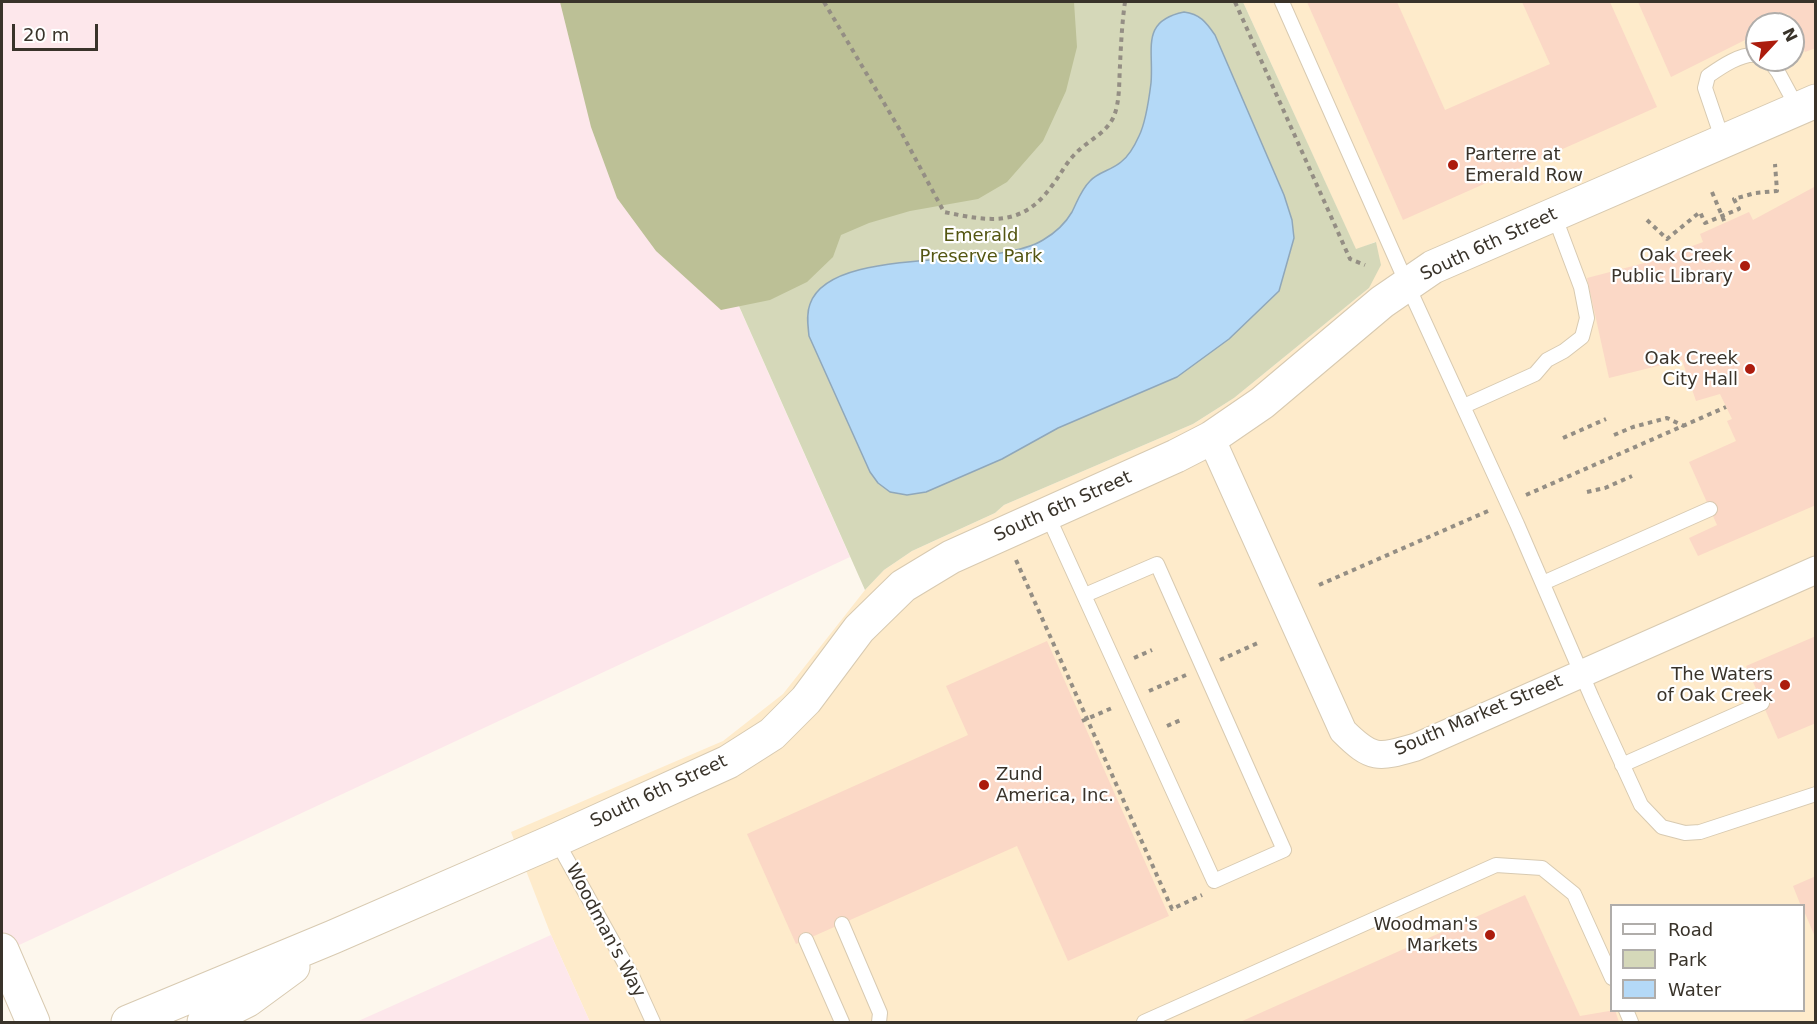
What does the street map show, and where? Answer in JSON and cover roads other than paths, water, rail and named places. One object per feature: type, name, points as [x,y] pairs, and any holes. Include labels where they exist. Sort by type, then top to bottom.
[{"type":"street","name":"South 6th Street","points":[[128,1023],[556,840],[728,762],[772,734],[806,700],[859,629],[903,586],[951,557],[1176,456],[1211,438],[1262,403],[1382,302],[1433,267],[1807,105]]},
{"type":"street","name":"South Market Street","points":[[1211,438],[1343,731],[1362,750],[1386,756],[1416,747],[1815,570]]},
{"type":"street","name":"South 6th Street","points":[[204,1023],[248,1000],[333,937]]},
{"type":"street","points":[[2,951],[33,1023]]},
{"type":"lane","points":[[1282,2],[1407,284],[1508,503],[1641,805],[1662,827],[1685,834],[1700,832],[1815,795]]},
{"type":"lane","points":[[1723,141],[1705,88],[1708,76],[1725,64],[1745,57]]},
{"type":"lane","points":[[1778,72],[1807,105]]},
{"type":"lane","points":[[1464,406],[1535,375],[1547,360],[1564,351],[1582,337],[1587,318],[1581,287],[1554,215]]},
{"type":"lane","points":[[1543,583],[1710,509]]},
{"type":"lane","points":[[1047,514],[1214,881],[1284,850],[1157,564],[1085,596]]},
{"type":"lane","points":[[1622,765],[1762,703]]},
{"type":"lane","name":"Woodman's Way","points":[[556,840],[633,978],[653,1023]]},
{"type":"lane","points":[[1144,1023],[1496,865],[1542,868],[1574,894],[1610,976]]},
{"type":"lane","points":[[842,924],[880,1013],[879,1023]]},
{"type":"lane","points":[[806,940],[842,1023]]},
{"type":"water","points":[[1184,12],[1202,19],[1215,35],[1284,195],[1292,220],[1294,238],[1279,291],[1229,339],[1177,377],[1058,428],[1002,459],[926,492],[907,495],[890,492],[878,483],[870,472],[809,336],[810,304],[824,285],[848,273],[916,261],[988,255],[1019,249],[1052,234],[1072,212],[1090,181],[1121,162],[1134,147],[1147,110],[1151,83],[1151,48],[1155,29],[1170,16]]},
{"type":"place","name":"Parterre at Emerald Row","points":[[1453,165]]},
{"type":"place","name":"Oak Creek Public Library","points":[[1745,266]]},
{"type":"place","name":"Oak Creek City Hall","points":[[1750,369]]},
{"type":"place","name":"The Waters of Oak Creek","points":[[1785,685]]},
{"type":"place","name":"Zund America, Inc.","points":[[984,785]]},
{"type":"place","name":"Woodman's Markets","points":[[1490,935]]},
{"type":"park label","name":"Emerald Preserve Park","points":[[981,246]]}]
